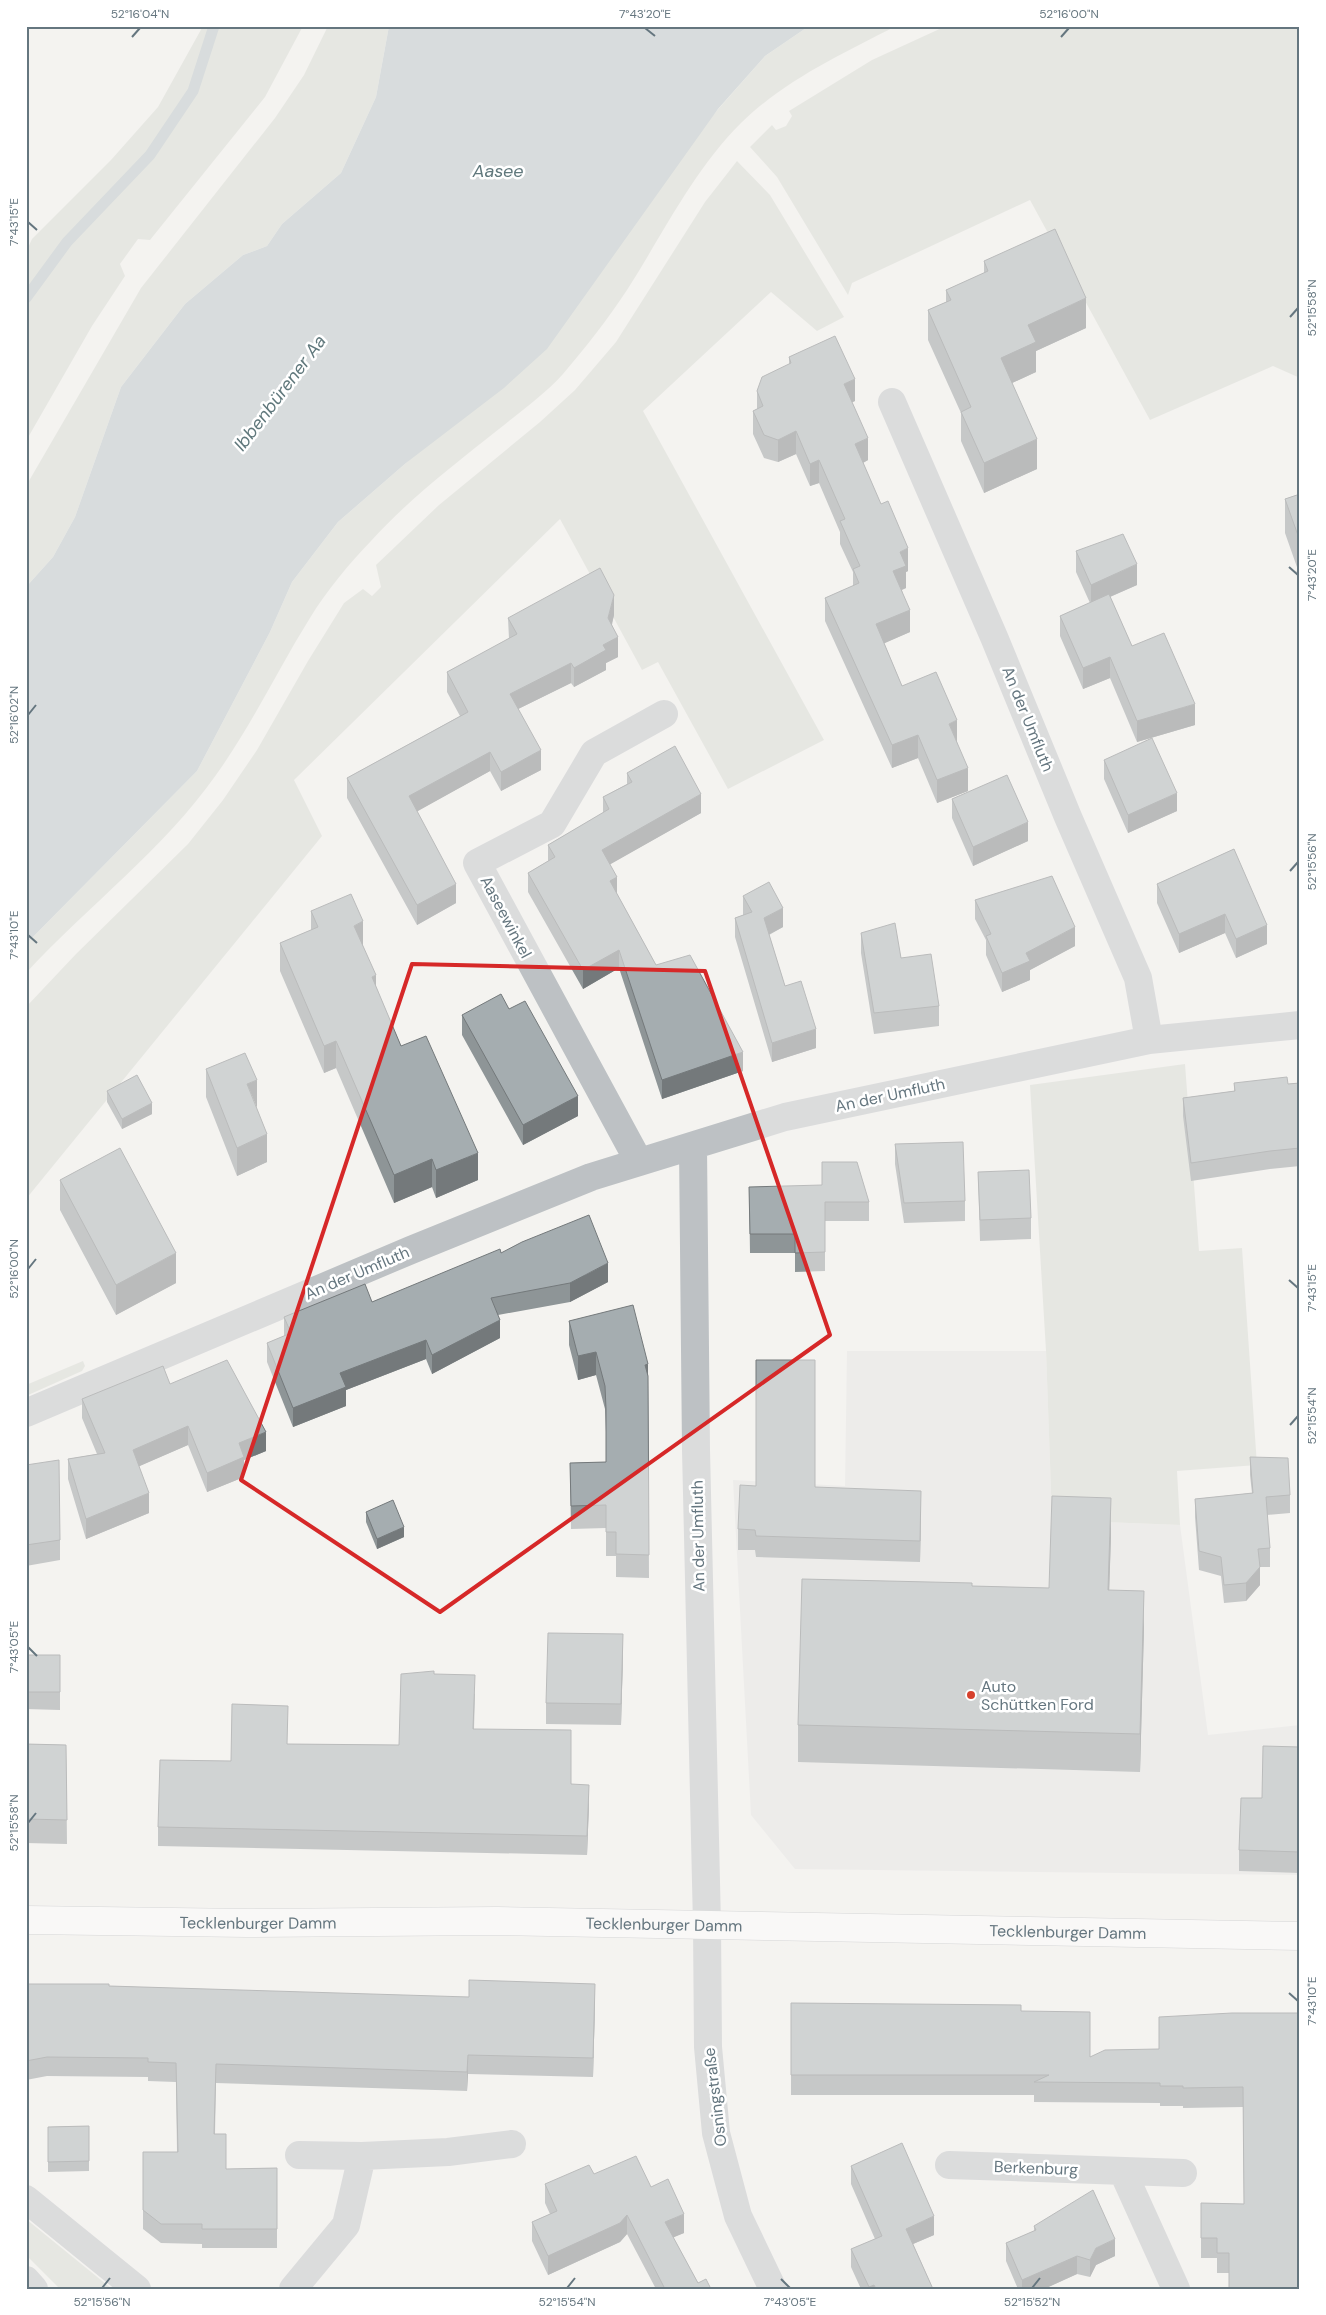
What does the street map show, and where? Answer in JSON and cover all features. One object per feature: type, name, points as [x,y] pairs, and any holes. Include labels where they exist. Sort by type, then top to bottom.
[{"type":"main road","name":"Tecklenburger Damm","points":[[26,1920],[247,1923],[497,1921],[1300,1936]]},
{"type":"street","name":"An der Umfluth","points":[[892,402],[994,637],[1068,817],[1138,978],[1149,1040]]},
{"type":"street","name":"Aaseewinkel","points":[[638,1162],[477,863],[552,824],[594,754],[664,714]]},
{"type":"street","name":"An der Umfluth","points":[[26,1413],[420,1246],[591,1177],[785,1117],[1149,1040],[1300,1025]]},
{"type":"street","name":"An der Umfluth","points":[[693,1147],[696,1450],[707,1925]]},
{"type":"street","name":"Osningstraße","points":[[707,1925],[708,2047],[716,2133],[738,2216],[773,2289]]},
{"type":"street","points":[[299,2155],[362,2156],[448,2152],[512,2144]]},
{"type":"street","points":[[293,2289],[346,2225],[362,2156]]},
{"type":"street","name":"Berkenburg","points":[[949,2165],[1184,2173]]},
{"type":"street","points":[[1123,2172],[1176,2289]]},
{"type":"street","points":[[26,2199],[137,2289]]},
{"type":"street","points":[[26,2280],[34,2289]]},
{"type":"highlighted area","points":[[412,964],[705,971],[830,1335],[440,1612],[241,1480]]},
{"type":"shaded area","points":[[203,26],[303,26],[265,97],[150,240],[138,239],[120,264],[125,276],[92,326],[26,441],[26,252],[32,239],[111,160],[158,107]]},
{"type":"shaded area","points":[[328,26],[389,26],[376,97],[341,173],[282,224],[267,246],[243,255],[185,304],[121,387],[75,517],[53,557],[26,587],[26,486],[141,288],[275,118],[304,75]]},
{"type":"shaded area","points":[[809,26],[896,26],[795,81],[741,123],[708,161],[693,182],[620,301],[572,364],[540,396],[417,496],[355,559],[331,587],[317,608],[298,637],[241,737],[216,775],[195,802],[149,853],[26,973],[26,944],[197,771],[270,632],[292,582],[338,522],[406,463],[765,56]]},
{"type":"shaded area","points":[[946,26],[1300,26],[1300,378],[1273,366],[1150,420],[1030,200],[852,283],[848,295],[777,177],[750,147],[772,125],[776,130],[786,126],[792,116],[789,111],[872,60]]},
{"type":"shaded area","points":[[737,161],[770,195],[844,317],[817,331],[771,292],[643,411],[824,740],[728,789],[658,662],[642,670],[560,519],[294,780],[322,836],[26,1199],[26,1007],[76,954],[188,844],[223,800],[257,750],[344,603],[363,589],[372,596],[381,587],[376,565],[439,505],[540,422],[575,390],[616,342],[705,202]]},
{"type":"shaded area","points":[[1185,1064],[1199,1251],[1242,1248],[1257,1465],[1177,1471],[1180,1525],[1052,1520],[1046,1351],[1030,1085]]},
{"type":"shaded area","points":[[847,1351],[1046,1351],[1052,1520],[1180,1525],[1208,1735],[1300,1725],[1300,1875],[795,1869],[751,1815],[733,1480],[845,1486]]},
{"type":"shaded area","points":[[83,1361],[85,1366],[82,1371],[26,1396],[26,1385]]},
{"type":"shaded area","points":[[26,2219],[112,2289],[60,2289],[26,2255]]},
{"type":"water","name":"Aasee","points":[[389,26],[809,26],[765,56],[718,109],[547,349],[504,388],[406,463],[338,522],[292,582],[270,632],[197,771],[26,944],[26,587],[53,557],[75,517],[121,387],[185,304],[243,255],[267,246],[282,224],[341,173],[376,97]]},
{"type":"building","points":[[1055,229],[1086,298],[1028,325],[1036,342],[1001,358],[1037,439],[984,463],[961,412],[971,407],[928,310],[951,300],[946,290],[988,271],[984,261]]},
{"type":"building","points":[[835,336],[855,379],[844,384],[868,438],[855,444],[881,504],[888,501],[908,548],[900,552],[906,566],[893,571],[910,610],[876,624],[902,686],[936,672],[957,720],[949,724],[968,768],[937,780],[918,735],[892,745],[825,598],[859,583],[853,569],[860,566],[840,521],[845,519],[819,460],[810,464],[796,431],[778,440],[764,435],[753,411],[763,406],[757,391],[762,377],[791,363],[789,357]]},
{"type":"building","points":[[1300,494],[1300,541],[1285,499]]},
{"type":"building","points":[[1123,534],[1137,564],[1091,585],[1076,551]]},
{"type":"building","points":[[600,568],[614,595],[608,618],[618,637],[603,645],[606,650],[574,668],[571,663],[510,694],[541,750],[501,772],[490,752],[409,796],[456,884],[417,905],[347,778],[468,712],[447,672],[517,634],[508,618]]},
{"type":"building","points":[[1109,594],[1132,646],[1164,633],[1195,704],[1137,721],[1110,657],[1083,668],[1060,616]]},
{"type":"building","points":[[1152,738],[1177,793],[1128,815],[1104,760]]},
{"type":"building","points":[[675,746],[701,794],[602,850],[617,877],[610,881],[656,965],[690,955],[743,1052],[662,1080],[619,950],[583,970],[528,873],[555,857],[548,845],[609,809],[603,797],[632,782],[627,773]]},
{"type":"building","points":[[1007,775],[1028,822],[973,847],[952,799]]},
{"type":"building","points":[[1234,849],[1267,925],[1236,939],[1225,914],[1179,934],[1157,884]]},
{"type":"building","points":[[1052,876],[1075,927],[1026,953],[1030,961],[1002,973],[986,936],[991,934],[975,900]]},
{"type":"building","points":[[769,882],[783,908],[764,918],[785,986],[801,981],[816,1029],[772,1043],[735,918],[752,912],[743,896]]},
{"type":"building","points":[[351,894],[363,921],[354,926],[376,975],[372,977],[401,1046],[426,1036],[478,1153],[436,1170],[432,1159],[394,1175],[336,1041],[324,1046],[280,943],[318,927],[311,911]]},
{"type":"building","points":[[895,923],[901,958],[931,954],[939,1006],[874,1013],[861,933]]},
{"type":"building","points":[[501,994],[509,1009],[525,1001],[578,1096],[523,1125],[462,1015]]},
{"type":"building","points":[[245,1053],[257,1080],[247,1084],[267,1134],[237,1148],[206,1069]]},
{"type":"building","points":[[137,1075],[152,1103],[122,1119],[107,1091]]},
{"type":"building","points":[[1287,1077],[1288,1084],[1300,1083],[1300,1148],[1191,1163],[1183,1098],[1235,1091],[1234,1083]]},
{"type":"building","points":[[963,1142],[965,1201],[904,1203],[895,1144]]},
{"type":"building","points":[[120,1148],[176,1253],[116,1285],[60,1180]]},
{"type":"building","points":[[822,1162],[857,1162],[869,1202],[825,1202],[825,1252],[795,1253],[795,1234],[750,1234],[749,1187],[822,1185]]},
{"type":"building","points":[[1029,1170],[1031,1218],[980,1220],[978,1172]]},
{"type":"building","points":[[589,1215],[608,1263],[570,1283],[491,1298],[500,1320],[432,1355],[426,1340],[340,1373],[346,1387],[293,1408],[267,1343],[291,1333],[284,1317],[365,1284],[372,1302],[500,1249],[501,1253],[522,1242]]},
{"type":"building","points":[[633,1305],[648,1364],[645,1365],[648,1376],[649,1555],[616,1554],[616,1532],[606,1532],[606,1505],[571,1506],[570,1463],[606,1462],[606,1409],[605,1386],[596,1352],[578,1356],[569,1321]]},
{"type":"building","points":[[227,1360],[266,1432],[239,1443],[244,1457],[207,1473],[188,1426],[133,1450],[149,1493],[86,1519],[68,1459],[105,1453],[82,1399],[163,1366],[170,1384]]},
{"type":"building","points":[[756,1360],[815,1360],[815,1487],[921,1491],[920,1541],[756,1536],[755,1530],[738,1529],[740,1485],[756,1486]]},
{"type":"building","points":[[1250,1457],[1288,1458],[1290,1495],[1266,1497],[1270,1548],[1258,1549],[1260,1567],[1246,1583],[1224,1585],[1221,1557],[1199,1551],[1195,1499],[1253,1493]]},
{"type":"building","points":[[59,1460],[60,1540],[26,1545],[26,1465]]},
{"type":"building","name":"Auto Schüttken Ford","points":[[1052,1496],[1111,1498],[1108,1590],[1144,1591],[1140,1734],[798,1725],[802,1579],[972,1583],[972,1586],[1049,1588]]},
{"type":"building","points":[[393,1500],[404,1527],[377,1539],[366,1512]]},
{"type":"building","points":[[548,1633],[623,1634],[621,1704],[546,1703]]},
{"type":"building","points":[[26,1655],[60,1655],[60,1692],[26,1692]]},
{"type":"building","points":[[434,1671],[434,1674],[475,1675],[473,1729],[571,1730],[571,1784],[589,1785],[587,1836],[158,1827],[160,1760],[231,1761],[232,1704],[288,1706],[287,1744],[399,1745],[401,1674]]},
{"type":"building","points":[[26,1744],[66,1745],[67,1820],[26,1819]]},
{"type":"building","points":[[1263,1746],[1300,1747],[1300,1852],[1239,1850],[1241,1798],[1262,1798]]},
{"type":"building","points":[[469,1980],[595,1984],[593,2058],[468,2055],[467,2072],[216,2064],[214,2134],[226,2134],[226,2169],[277,2168],[277,2229],[202,2229],[202,2224],[161,2224],[143,2210],[143,2152],[178,2152],[176,2063],[148,2062],[148,2058],[47,2057],[26,2061],[26,1984],[109,1984],[109,1986],[469,1997]]},
{"type":"building","points":[[791,2003],[1021,2005],[1021,2011],[1090,2012],[1090,2057],[1105,2050],[1159,2049],[1159,2017],[1232,2013],[1300,2013],[1300,2289],[1229,2289],[1229,2253],[1217,2253],[1217,2238],[1201,2238],[1201,2203],[1244,2204],[1243,2087],[1183,2088],[1183,2086],[1160,2086],[1160,2083],[1034,2082],[1049,2075],[791,2075]]},
{"type":"building","points":[[89,2126],[89,2161],[48,2162],[48,2127]]},
{"type":"building","points":[[902,2143],[934,2216],[906,2229],[933,2289],[876,2289],[874,2285],[869,2287],[851,2249],[882,2236],[851,2166]]},
{"type":"building","points":[[636,2156],[651,2187],[668,2179],[684,2214],[665,2222],[698,2283],[706,2279],[711,2289],[665,2289],[627,2215],[620,2223],[548,2256],[532,2222],[557,2211],[545,2184],[589,2165],[594,2174]]},
{"type":"building","points":[[1093,2190],[1115,2239],[1096,2248],[1090,2260],[1077,2256],[1022,2280],[1006,2243],[1036,2230],[1034,2226]]},
{"type":"waterway","points":[[26,298],[67,242],[150,155],[193,91],[214,26]]},
{"type":"place","name":"Auto Schüttken Ford","points":[[971,1695]]},
{"type":"water label","name":"Ibbenbürener Aa","points":[[280,393]]}]
